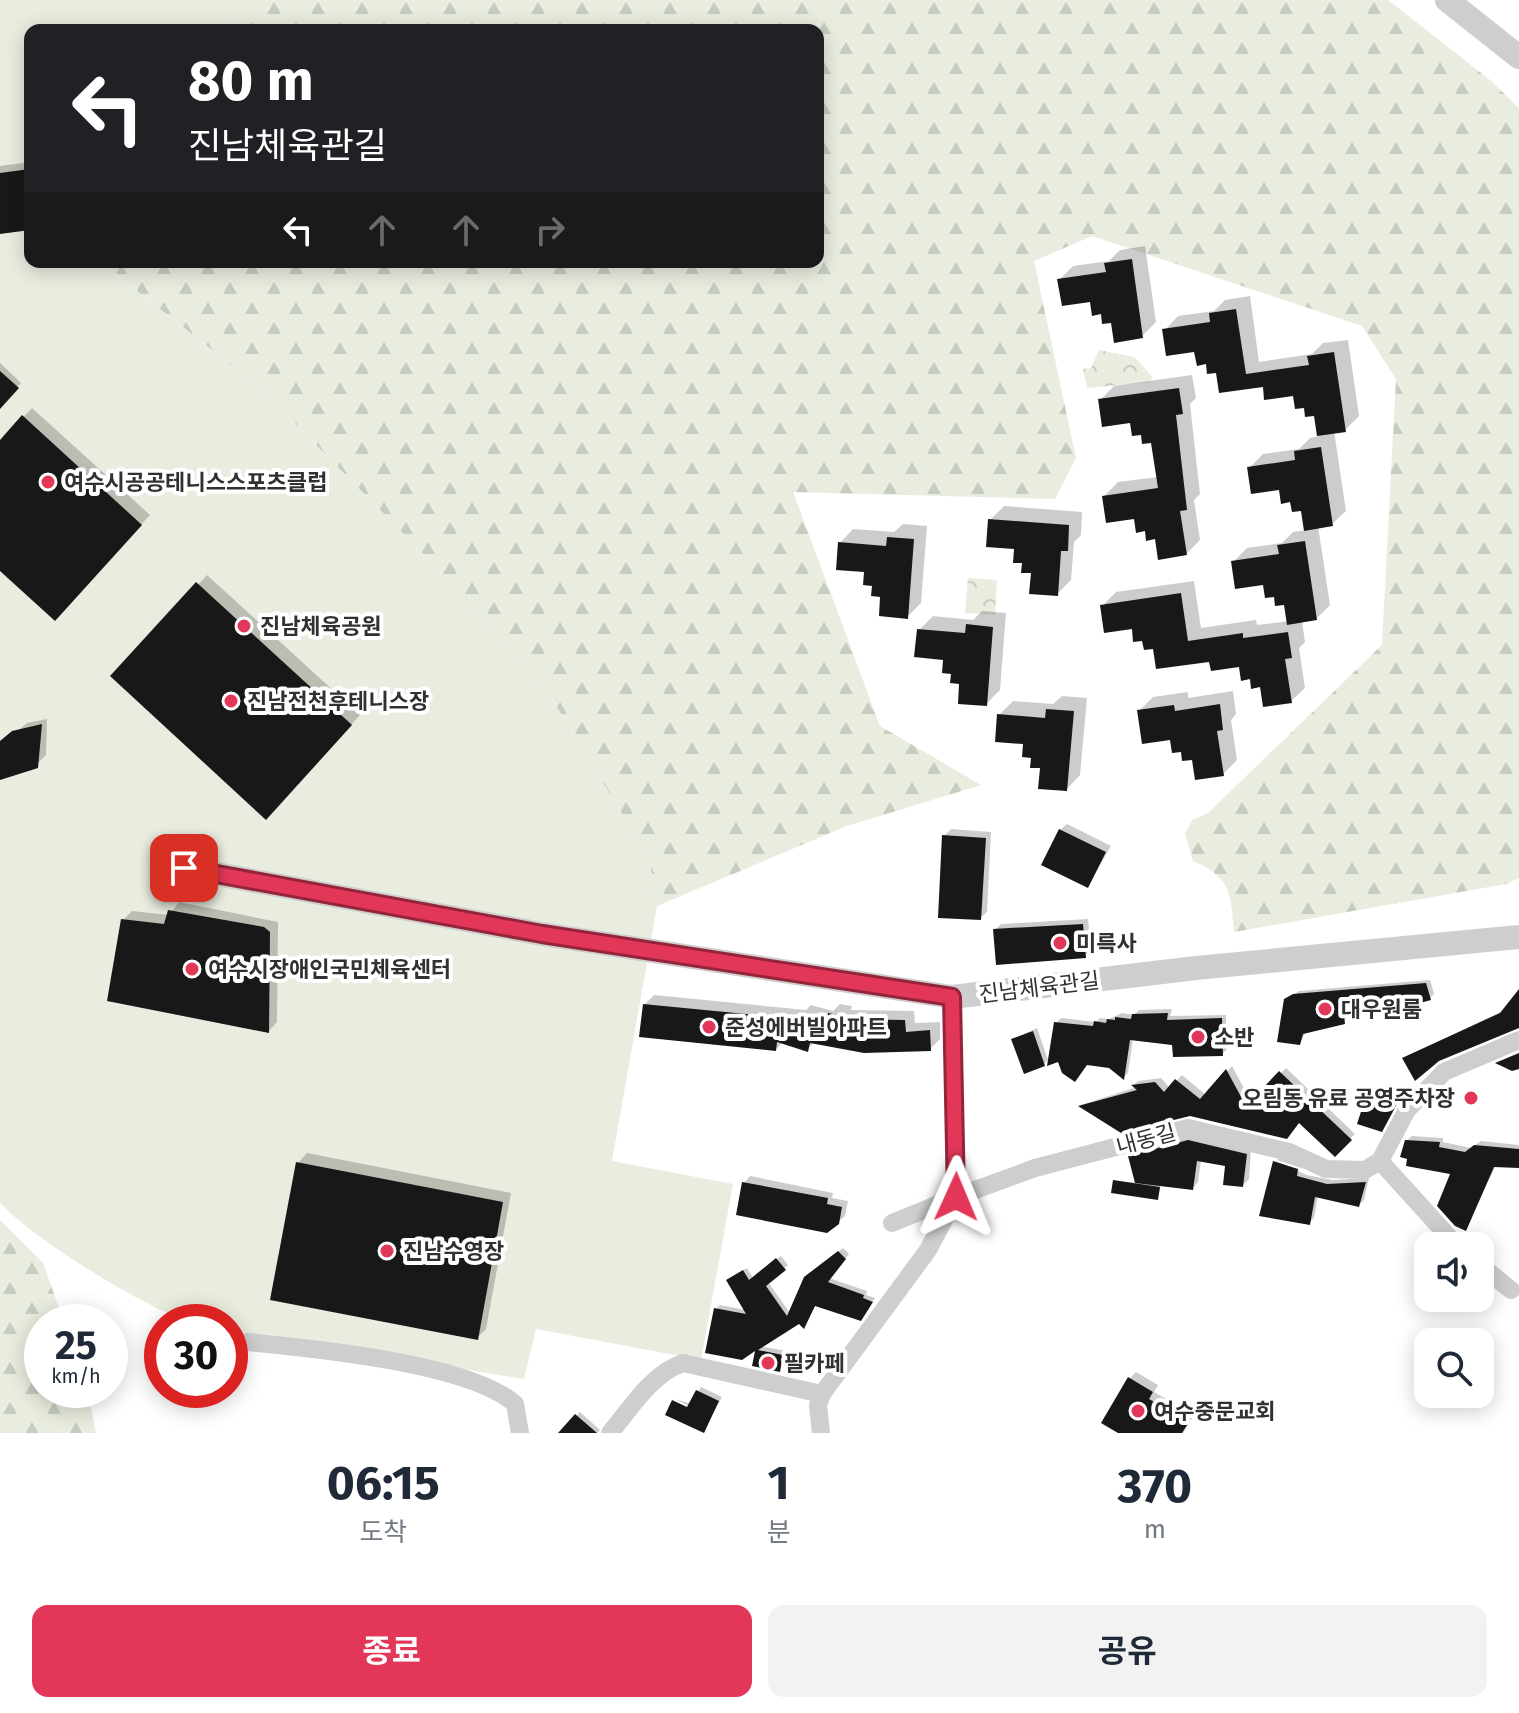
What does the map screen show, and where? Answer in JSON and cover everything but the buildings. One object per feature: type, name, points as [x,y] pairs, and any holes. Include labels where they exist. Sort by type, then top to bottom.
[{"type":"street","points":[[1447,0],[1519,57]]},
{"type":"street","name":"진남체육관길","points":[[184,868],[542,934],[952,997],[1228,965],[1519,937]]},
{"type":"street","points":[[821,1433],[818,1405],[822,1394],[928,1250],[956,1197],[952,997]]},
{"type":"street","points":[[1444,1232],[1380,1161],[1407,1110],[1436,1079],[1454,1066],[1519,1040]]},
{"type":"street","name":"내동길","points":[[892,1223],[1035,1168],[1188,1128],[1289,1152],[1335,1171],[1365,1170],[1380,1161]]},
{"type":"street","points":[[1494,1276],[1511,1290]]},
{"type":"street","points":[[248,1342],[403,1363],[493,1390],[515,1404],[520,1433]]},
{"type":"street","points":[[610,1433],[652,1383],[667,1370],[683,1363],[822,1394]]},
{"type":"green space","name":"진남체육공원","points":[[0,0],[235,0],[237,8],[233,24],[24,24],[24,268],[119,268],[116,275],[258,386],[431,562],[547,691],[649,858],[657,906],[612,1161],[733,1184],[701,1360],[536,1329],[524,1379],[248,1334],[248,1304],[149,1304],[62,1252],[0,1203]]},
{"type":"green space","points":[[235,0],[1388,0],[1490,80],[1519,108],[1519,878],[1506,884],[1234,932],[1227,888],[1215,874],[1193,861],[1185,833],[1192,820],[1208,813],[1382,645],[1396,379],[1362,326],[1092,236],[1034,261],[1076,458],[1055,499],[793,492],[880,726],[981,785],[847,826],[657,906],[649,858],[547,691],[431,562],[258,386],[115,274],[118,268],[824,268],[824,24],[233,24],[237,8]]},
{"type":"green space","points":[[1099,350],[1134,357],[1152,376],[1151,382],[1087,388],[1083,369],[1091,368]]},
{"type":"green space","points":[[968,578],[997,580],[995,615],[965,613]]},
{"type":"green space","points":[[0,1220],[43,1263],[58,1304],[24,1304],[24,1408],[91,1408],[96,1433],[0,1433]]},
{"type":"place","name":"여수시공공테니스스포츠클럽","points":[[48,482]]},
{"type":"place","name":"진남체육공원","points":[[244,626]]},
{"type":"place","name":"진남전천후테니스장","points":[[231,701]]},
{"type":"place","name":"미륵사","points":[[1060,943]]},
{"type":"place","name":"여수시장애인국민체육센터","points":[[192,969]]},
{"type":"place","name":"대우원룸","points":[[1325,1009]]},
{"type":"place","name":"준성에버빌아파트","points":[[709,1027]]},
{"type":"place","name":"소반","points":[[1198,1037]]},
{"type":"place","name":"오림동 유료 공영주차장","points":[[1471,1098]]},
{"type":"place","name":"진남수영장","points":[[387,1251]]},
{"type":"place","name":"필카페","points":[[768,1363]]},
{"type":"place","name":"여수중문교회","points":[[1138,1411]]},
{"type":"route","points":[[184,868],[542,934],[902,992],[952,997],[956,1197]]}]
